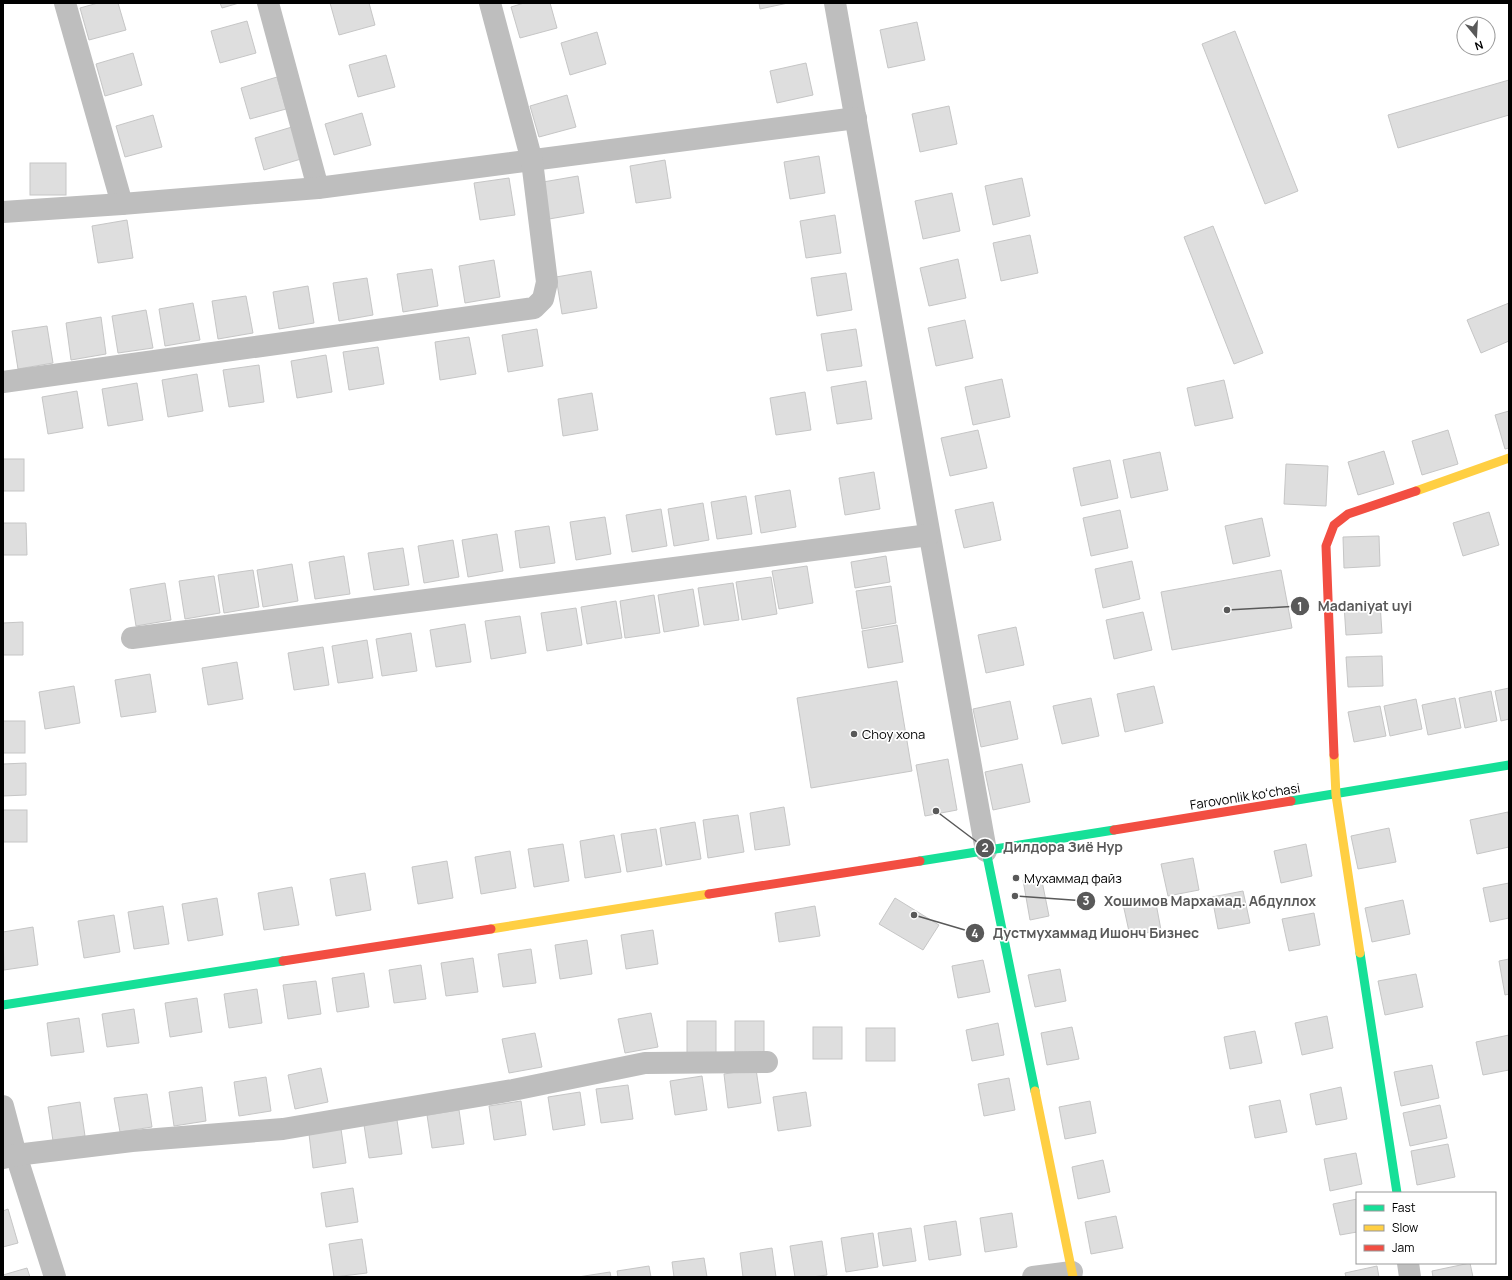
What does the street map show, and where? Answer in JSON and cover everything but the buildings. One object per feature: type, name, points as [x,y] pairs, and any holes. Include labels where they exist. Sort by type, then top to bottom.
[{"type":"street","points":[[65,3],[122,204]]},
{"type":"street","points":[[268,3],[318,188]]},
{"type":"street","points":[[3,382],[534,308],[543,299],[547,282],[532,161],[490,3]]},
{"type":"street","points":[[835,3],[986,851],[1072,1275],[1033,1277]]},
{"type":"street","points":[[3,212],[318,188],[856,118]]},
{"type":"street","points":[[1397,1192],[1336,795],[1326,546],[1334,525],[1348,514],[1509,458]]},
{"type":"street","points":[[132,638],[930,535]]},
{"type":"street","name":"Farovonlik koʻchasi","points":[[3,1004],[986,851],[1336,795],[1509,765]]},
{"type":"street","points":[[9,1156],[132,1141],[283,1129],[513,1090],[645,1063],[767,1062]]},
{"type":"street","points":[[3,1106],[9,1156],[56,1277]]},
{"type":"street","points":[[1408,1264],[1410,1277]]},
{"type":"traffic: fast","points":[[1291,801],[1509,765]]},
{"type":"traffic: fast","points":[[920,861],[1114,830]]},
{"type":"traffic: fast","points":[[986,851],[1035,1091]]},
{"type":"traffic: fast","points":[[1360,953],[1397,1192]]},
{"type":"traffic: fast","points":[[3,1005],[283,961]]},
{"type":"traffic: slow","points":[[1416,491],[1509,458]]},
{"type":"traffic: slow","points":[[1334,755],[1336,795],[1360,953]]},
{"type":"traffic: slow","points":[[491,929],[709,894]]},
{"type":"traffic: slow","points":[[1035,1091],[1073,1277]]},
{"type":"traffic: jam","points":[[1334,755],[1326,546],[1334,525],[1348,514],[1416,491]]},
{"type":"traffic: jam","points":[[1114,830],[1291,801]]},
{"type":"traffic: jam","points":[[709,894],[920,861]]},
{"type":"traffic: jam","points":[[283,961],[491,929]]},
{"type":"place","name":"Madaniyat uyi","points":[[1227,610]]},
{"type":"place","name":"Choy xona","points":[[854,734]]},
{"type":"place","name":"Дилдора Зиё Нур","points":[[936,811]]},
{"type":"place","name":"Мухаммад файз","points":[[1016,878]]},
{"type":"place","name":"Хошимов Мархамад. Абдуллох","points":[[1015,896]]},
{"type":"place","name":"Дустмухаммад Ишонч Бизнес","points":[[914,915]]}]
